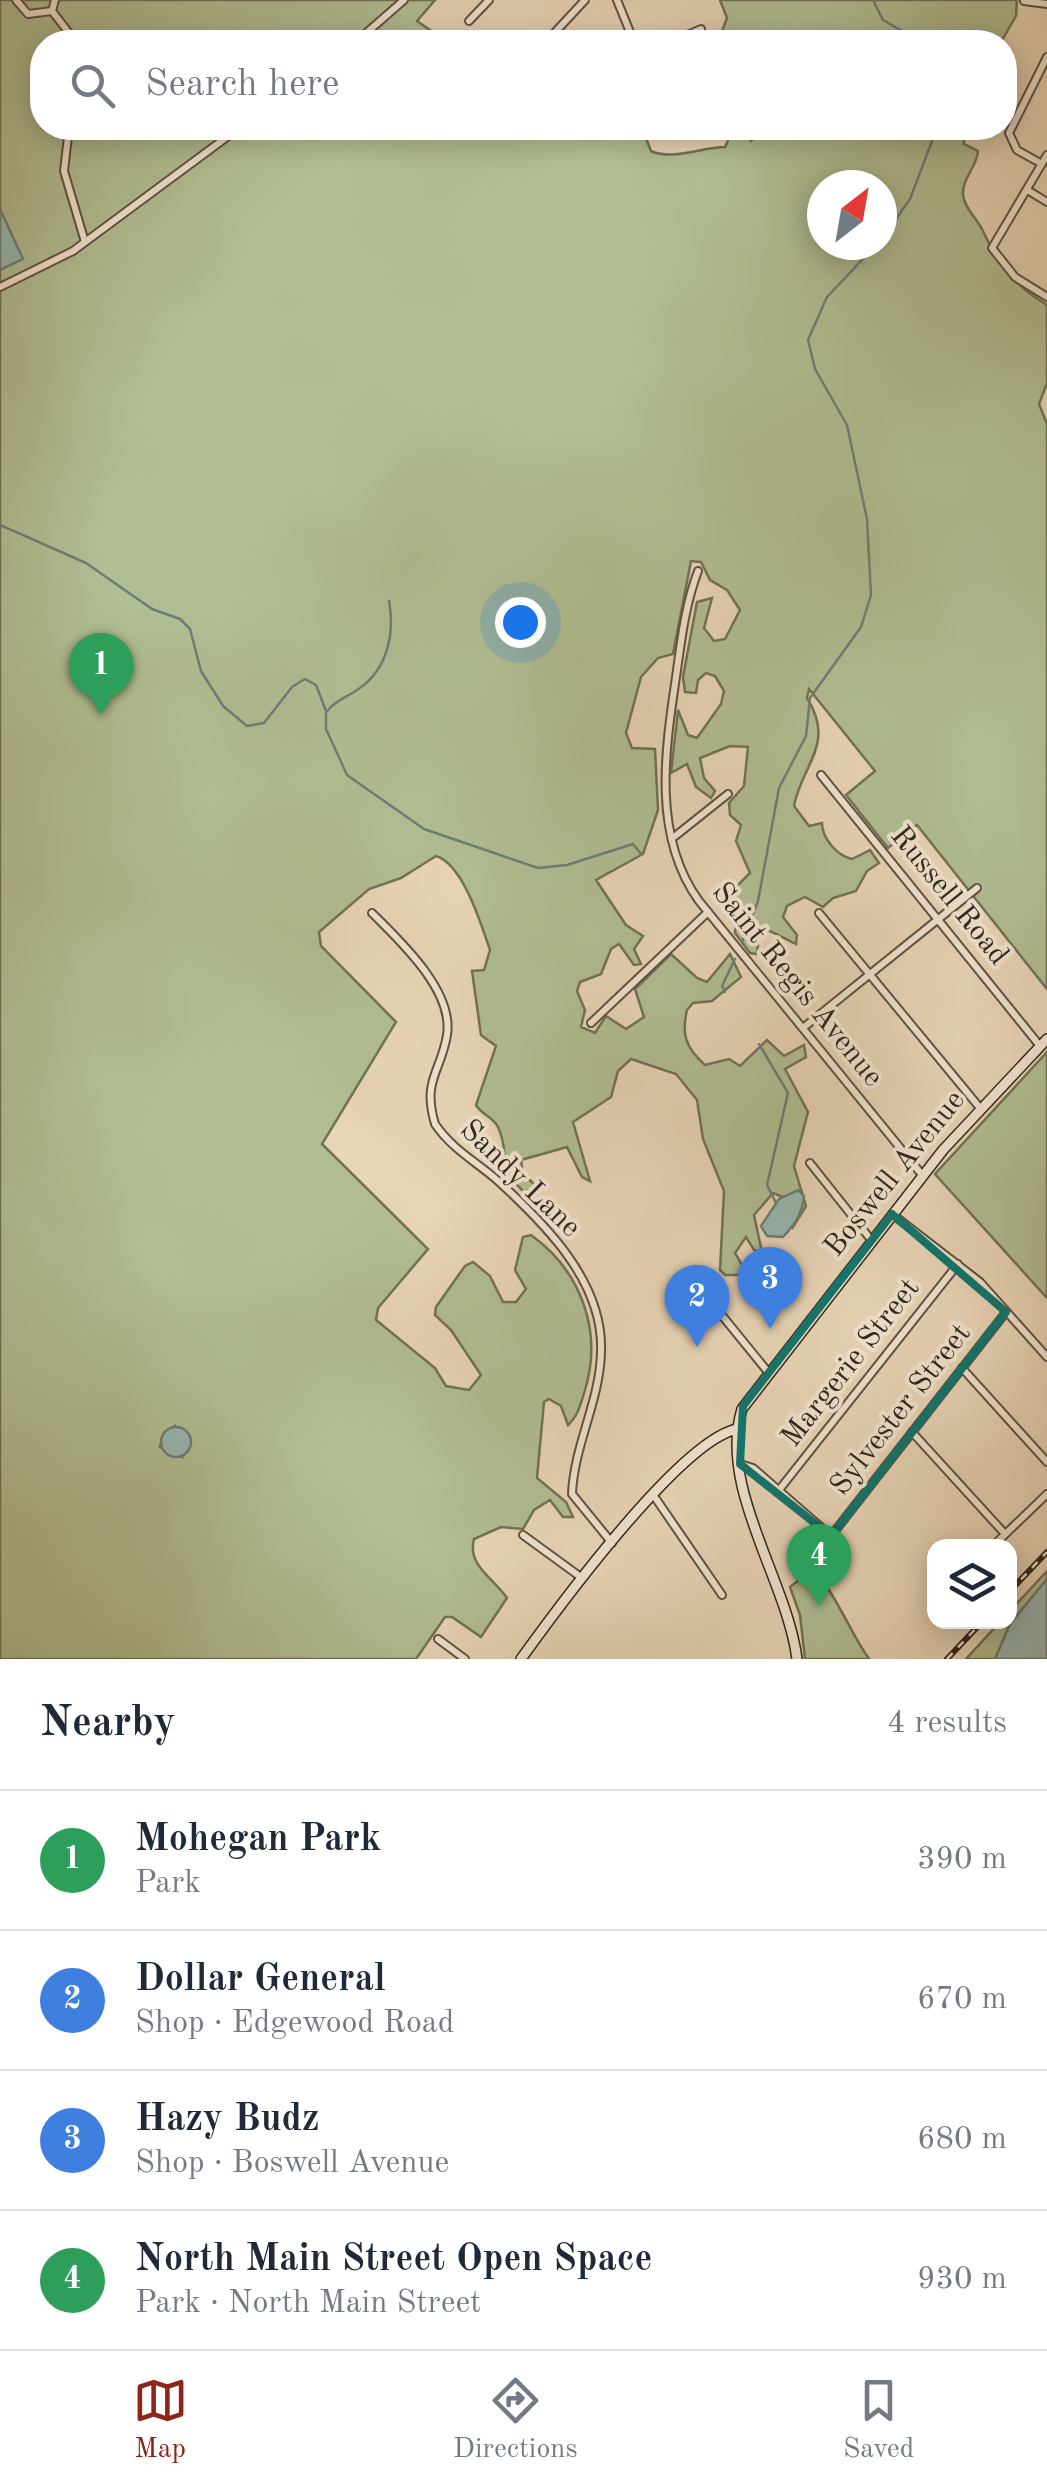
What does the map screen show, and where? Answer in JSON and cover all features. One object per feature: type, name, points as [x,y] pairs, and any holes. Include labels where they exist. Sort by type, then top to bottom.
[{"type":"main road","name":"Boswell Avenue","points":[[738,1429],[744,1406],[768,1372],[892,1214],[980,1108],[1044,1043]]},
{"type":"main road","points":[[521,1659],[582,1578],[654,1496],[706,1442],[738,1429],[740,1464],[754,1524],[790,1618],[797,1659]]},
{"type":"street","points":[[16,0],[28,14],[52,11]]},
{"type":"street","points":[[52,11],[55,0]]},
{"type":"street","points":[[370,30],[404,0]]},
{"type":"street","points":[[469,21],[489,0]]},
{"type":"street","points":[[557,30],[585,0]]},
{"type":"street","points":[[618,0],[629,30]]},
{"type":"street","points":[[1024,1],[1047,4]]},
{"type":"street","points":[[52,11],[67,30]]},
{"type":"street","points":[[1017,117],[1047,57]]},
{"type":"street","points":[[68,140],[64,171],[85,242]]},
{"type":"street","points":[[0,287],[50,265],[85,242],[223,140]]},
{"type":"street","points":[[1012,140],[1017,150],[1042,164]]},
{"type":"street","points":[[1047,155],[992,248],[1015,277],[1047,297]]},
{"type":"street","points":[[1029,191],[1047,202]]},
{"type":"street","name":"Saint Regis Avenue","points":[[698,572],[683,632],[664,760],[664,788],[684,878],[923,1176]]},
{"type":"street","name":"Russell Road","points":[[821,775],[1044,1043]]},
{"type":"street","points":[[674,838],[728,794]]},
{"type":"street","points":[[803,1028],[976,888]]},
{"type":"street","points":[[592,1023],[601,1009],[708,912]]},
{"type":"street","points":[[819,912],[980,1108]]},
{"type":"street","name":"Sandy Lane","points":[[372,913],[440,994],[448,1014],[447,1038],[430,1079],[435,1124],[446,1140],[495,1179],[574,1263],[594,1301],[602,1348],[598,1387],[583,1431],[572,1494],[612,1542]]},
{"type":"street","points":[[810,1163],[872,1241]]},
{"type":"street","points":[[892,1214],[958,1264],[1047,1357]]},
{"type":"street","name":"Margerie Street","points":[[779,1490],[958,1264]]},
{"type":"street","points":[[704,1279],[711,1302],[768,1372]]},
{"type":"street","name":"Sylvester Street","points":[[779,1490],[831,1536],[1006,1312]]},
{"type":"street","points":[[962,1368],[1047,1462]]},
{"type":"street","points":[[912,1432],[1005,1534]]},
{"type":"street","points":[[740,1464],[753,1468],[779,1490]]},
{"type":"street","points":[[1000,1539],[1047,1494]]},
{"type":"street","points":[[654,1496],[722,1595]]},
{"type":"street","points":[[523,1534],[582,1578]]},
{"type":"street","points":[[438,1638],[464,1659]]},
{"type":"highlighted area","points":[[892,1214],[1006,1312],[831,1536],[740,1464],[743,1406]]},
{"type":"green space","points":[[0,0],[435,0],[417,21],[430,30],[30,30],[30,140],[647,140],[651,151],[668,155],[725,147],[728,140],[964,140],[964,144],[978,151],[963,189],[966,204],[1008,273],[1047,305],[1047,383],[1039,404],[1047,424],[1047,989],[917,825],[888,848],[846,795],[875,771],[809,689],[807,698],[815,714],[818,741],[794,806],[809,826],[822,823],[828,840],[841,854],[852,859],[870,850],[879,863],[867,871],[856,891],[833,898],[823,907],[805,897],[787,906],[783,917],[797,935],[796,944],[760,926],[757,954],[750,953],[735,933],[738,908],[733,890],[750,873],[736,841],[741,825],[730,815],[729,803],[744,786],[748,747],[730,746],[700,758],[704,778],[715,791],[711,798],[696,787],[687,764],[671,773],[678,710],[688,735],[697,738],[721,704],[724,691],[715,676],[706,673],[698,680],[696,693],[685,692],[683,677],[697,602],[712,598],[704,628],[714,641],[725,639],[740,610],[727,590],[710,580],[701,562],[691,561],[673,654],[658,658],[641,677],[626,733],[632,748],[655,749],[658,810],[643,854],[596,880],[626,925],[643,936],[634,949],[641,964],[634,965],[619,944],[611,949],[601,974],[580,982],[577,991],[585,1010],[581,1027],[595,1033],[606,1016],[626,1029],[644,1017],[635,989],[671,954],[707,982],[730,954],[741,977],[712,1001],[693,1003],[687,1010],[685,1034],[693,1053],[705,1065],[729,1059],[740,1066],[767,1040],[784,1056],[804,1045],[806,1057],[785,1069],[808,1112],[794,1166],[806,1206],[793,1227],[783,1197],[773,1193],[754,1215],[762,1252],[754,1250],[746,1237],[735,1253],[760,1295],[739,1275],[725,1275],[720,1270],[724,1191],[703,1139],[697,1100],[676,1074],[631,1059],[618,1071],[611,1097],[573,1122],[590,1181],[582,1177],[567,1147],[521,1160],[523,1174],[535,1185],[531,1190],[523,1191],[515,1182],[507,1167],[498,1127],[476,1105],[496,1046],[481,1035],[472,971],[484,970],[490,950],[463,882],[446,861],[436,856],[401,878],[369,889],[319,932],[321,946],[396,1022],[322,1144],[428,1249],[378,1308],[376,1320],[435,1368],[446,1386],[469,1390],[481,1375],[451,1330],[435,1315],[436,1307],[465,1266],[473,1262],[490,1276],[503,1302],[516,1302],[526,1289],[515,1270],[523,1237],[531,1235],[563,1266],[575,1284],[589,1325],[590,1368],[574,1418],[568,1425],[561,1406],[549,1399],[544,1402],[537,1478],[566,1502],[573,1517],[563,1517],[550,1500],[534,1510],[523,1529],[501,1527],[474,1539],[474,1557],[507,1598],[481,1637],[452,1617],[445,1617],[416,1659],[0,1659]],"holes":[[[175,1426],[182,1457],[160,1447],[164,1433]]]},
{"type":"green space","points":[[720,0],[1017,0],[1016,16],[1008,30],[722,30],[727,18]]},
{"type":"green space","points":[[1047,1052],[1047,1298],[935,1174]]},
{"type":"green space","points":[[813,1569],[869,1659],[805,1659],[800,1615],[790,1587]]},
{"type":"green space","points":[[1047,1571],[1047,1579],[1017,1615],[1017,1603]]},
{"type":"green space","points":[[994,1629],[1008,1629],[995,1659],[966,1659]]},
{"type":"water","points":[[0,209],[23,259],[0,270]]},
{"type":"water","points":[[798,1190],[804,1196],[794,1223],[783,1237],[767,1236],[761,1226],[779,1199]]},
{"type":"water","points":[[176,1427],[187,1431],[191,1442],[187,1453],[176,1457],[165,1453],[161,1442],[165,1431]]},
{"type":"water","points":[[1047,1579],[1047,1659],[995,1659],[1008,1629],[1017,1629],[1017,1615]]},
{"type":"waterway","points":[[873,0],[883,20],[900,30]]},
{"type":"waterway","points":[[897,218],[910,199],[932,140]]},
{"type":"waterway","points":[[742,942],[758,901],[779,788],[806,736],[810,698],[861,627],[871,595],[867,519],[847,425],[815,369],[808,340],[827,297],[862,260]]},
{"type":"waterway","points":[[0,525],[86,563],[152,609],[180,619],[190,629],[201,671],[223,706],[247,726],[264,723],[292,687],[305,679],[316,685],[326,711],[326,729],[347,775],[424,829],[538,868],[567,865],[633,844],[641,854]]},
{"type":"waterway","points":[[327,711],[370,680],[383,660],[390,637],[389,601]]},
{"type":"waterway","points":[[725,992],[722,986],[735,959]]},
{"type":"waterway","points":[[759,1044],[788,1093],[767,1185],[776,1203]]},
{"type":"railway","points":[[1017,1584],[1047,1552]]},
{"type":"railway","points":[[947,1659],[975,1629]]},
{"type":"place","name":"Mohegan Park","points":[[101,715]]},
{"type":"place","name":"Hazy Budz","points":[[770,1329]]},
{"type":"place","name":"Dollar General","points":[[697,1347]]},
{"type":"place","name":"North Main Street Open Space","points":[[819,1606]]}]
